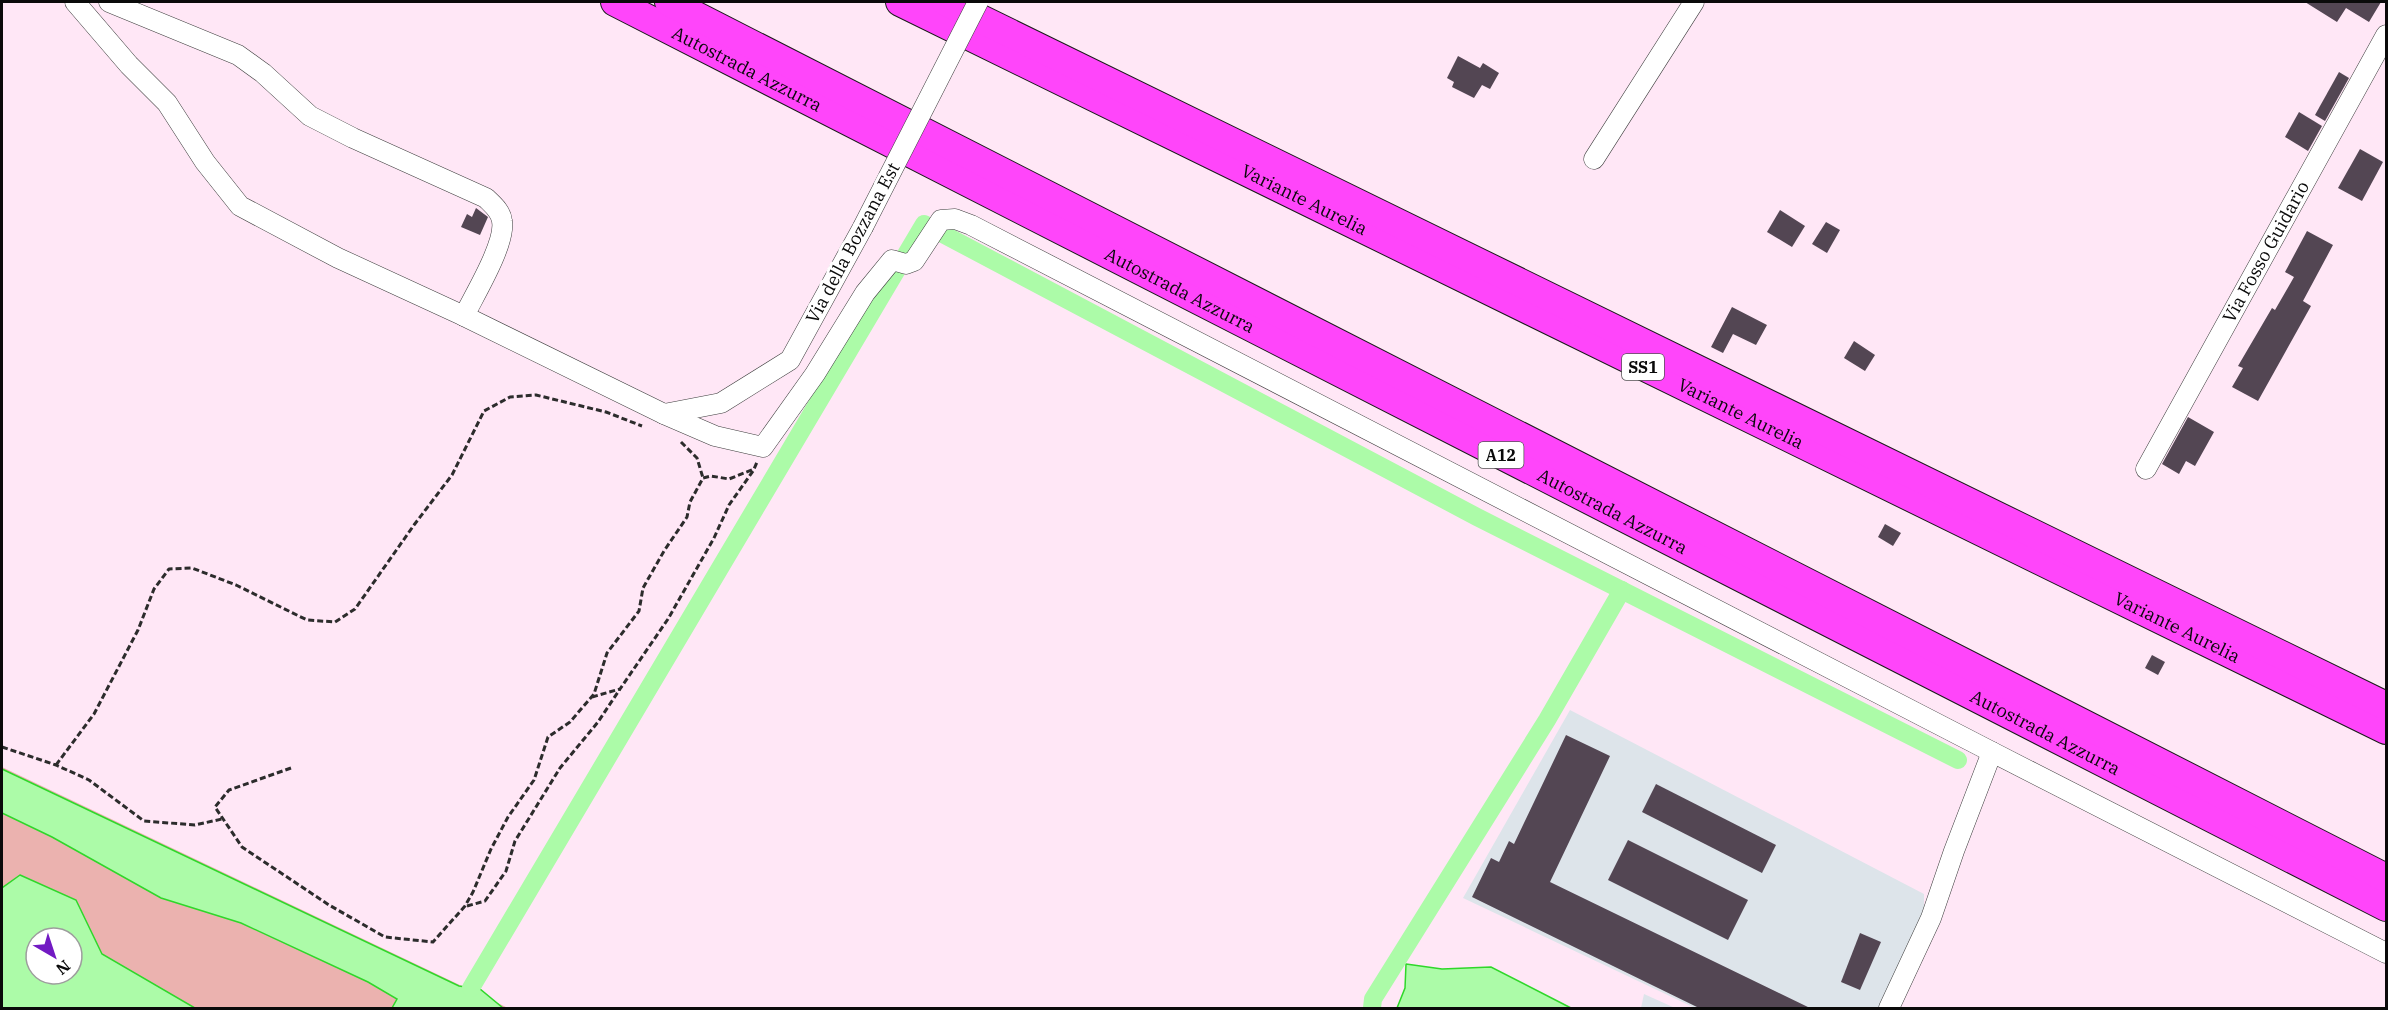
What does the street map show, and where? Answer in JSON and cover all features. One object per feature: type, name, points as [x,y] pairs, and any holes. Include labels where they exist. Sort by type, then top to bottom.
[{"type":"highway","name":"Autostrada Azzurra","points":[[615,2],[2386,907]]},
{"type":"highway","name":"Autostrada Azzurra","points":[[669,2],[2386,878]]},
{"type":"highway","name":"Variante Aurelia","points":[[900,2],[2386,730]]},
{"type":"highway","name":"Variante Aurelia","points":[[946,2],[2386,706]]},
{"type":"street","points":[[75,2],[129,65],[167,103],[205,162],[240,206],[338,258],[464,316],[664,414],[715,436],[763,447],[815,374],[865,293],[899,262],[914,261],[941,220],[954,219],[971,225],[2386,953]]},
{"type":"street","points":[[109,2],[238,56],[263,73],[310,116],[486,198],[498,210],[502,220],[502,238],[464,316]]},
{"type":"street","name":"Via della Bozzana Est","points":[[664,414],[722,403],[790,360],[863,227],[978,2]]},
{"type":"street","points":[[1594,159],[1694,2]]},
{"type":"street","name":"Via Fosso Guidario","points":[[2145,469],[2386,35]]},
{"type":"street","points":[[1889,1008],[1931,918],[1992,752]]},
{"type":"path","points":[[56,765],[94,714],[138,630],[154,589],[169,569],[192,568],[236,585],[307,620],[335,622],[355,609],[452,475],[484,411],[510,397],[536,395],[606,412],[647,427]]},
{"type":"path","points":[[291,768],[229,790],[215,807],[242,847],[329,905],[385,937],[433,942],[465,906],[508,817],[534,780],[548,737],[570,722],[594,694],[607,653],[639,611],[644,588],[664,551],[687,517],[690,502],[703,478],[697,458],[677,439]]},
{"type":"path","points":[[465,906],[485,901],[506,871],[515,841],[560,768],[598,722],[668,618],[714,538],[729,505],[754,469],[763,447]]},
{"type":"path","points":[[703,478],[711,476],[729,479],[754,469]]},
{"type":"path","points":[[590,698],[620,689]]},
{"type":"path","points":[[2,747],[56,765],[89,780],[144,821],[195,825],[222,819]]},
{"type":"shaded area","points":[[1570,710],[1924,894],[1924,918],[1883,1008],[1695,1008],[1463,898]]},
{"type":"shaded area","points":[[2,767],[508,1008],[2,1008]]},
{"type":"shaded area","points":[[2,769],[459,986],[480,989],[503,1008],[392,1008],[397,999],[368,982],[241,923],[161,898],[52,837],[2,813]]},
{"type":"shaded area","points":[[20,875],[76,900],[102,954],[195,1008],[2,1008],[2,888]]},
{"type":"shaded area","points":[[1406,964],[1442,969],[1491,967],[1571,1008],[1397,1008],[1405,988]]},
{"type":"shaded area","points":[[1644,994],[1675,1008],[1641,1008]]},
{"type":"building","points":[[2305,2],[2381,2],[2369,22],[2346,8],[2337,22]]},
{"type":"building","points":[[1458,56],[1480,68],[1483,63],[1499,73],[1490,89],[1482,85],[1474,98],[1452,87],[1454,82],[1447,78]]},
{"type":"building","points":[[2339,72],[2349,78],[2325,121],[2315,115]]},
{"type":"building","points":[[2299,112],[2322,126],[2308,151],[2285,137]]},
{"type":"building","points":[[2360,149],[2383,162],[2362,201],[2338,188]]},
{"type":"building","points":[[476,208],[488,217],[480,235],[461,227],[467,214],[472,217]]},
{"type":"building","points":[[1780,210],[1805,226],[1792,247],[1767,232]]},
{"type":"building","points":[[1826,222],[1840,230],[1827,253],[1812,244]]},
{"type":"building","points":[[2307,231],[2333,245],[2303,301],[2311,306],[2258,401],[2232,387],[2243,368],[2238,366],[2272,308],[2275,310],[2294,277],[2285,272]]},
{"type":"building","points":[[1732,307],[1767,325],[1756,345],[1733,334],[1723,353],[1711,347]]},
{"type":"building","points":[[1854,341],[1875,355],[1865,371],[1844,358]]},
{"type":"building","points":[[2188,417],[2214,432],[2195,466],[2186,461],[2179,474],[2162,464]]},
{"type":"building","points":[[1885,524],[1901,533],[1893,546],[1878,537]]},
{"type":"building","points":[[2152,655],[2165,662],[2158,675],[2145,668]]},
{"type":"building","points":[[1566,735],[1610,756],[1550,882],[1810,1008],[1699,1008],[1472,897],[1491,858],[1499,862],[1509,841],[1514,844]]},
{"type":"building","points":[[1656,784],[1776,845],[1762,873],[1642,812]]},
{"type":"building","points":[[1628,840],[1748,900],[1728,940],[1608,880]]},
{"type":"building","points":[[1860,933],[1881,942],[1860,990],[1841,982]]},
{"type":"waterway","points":[[471,988],[924,224],[1477,517],[1958,760]]},
{"type":"waterway","points":[[1372,1008],[1373,999],[1547,720],[1622,590]]}]
